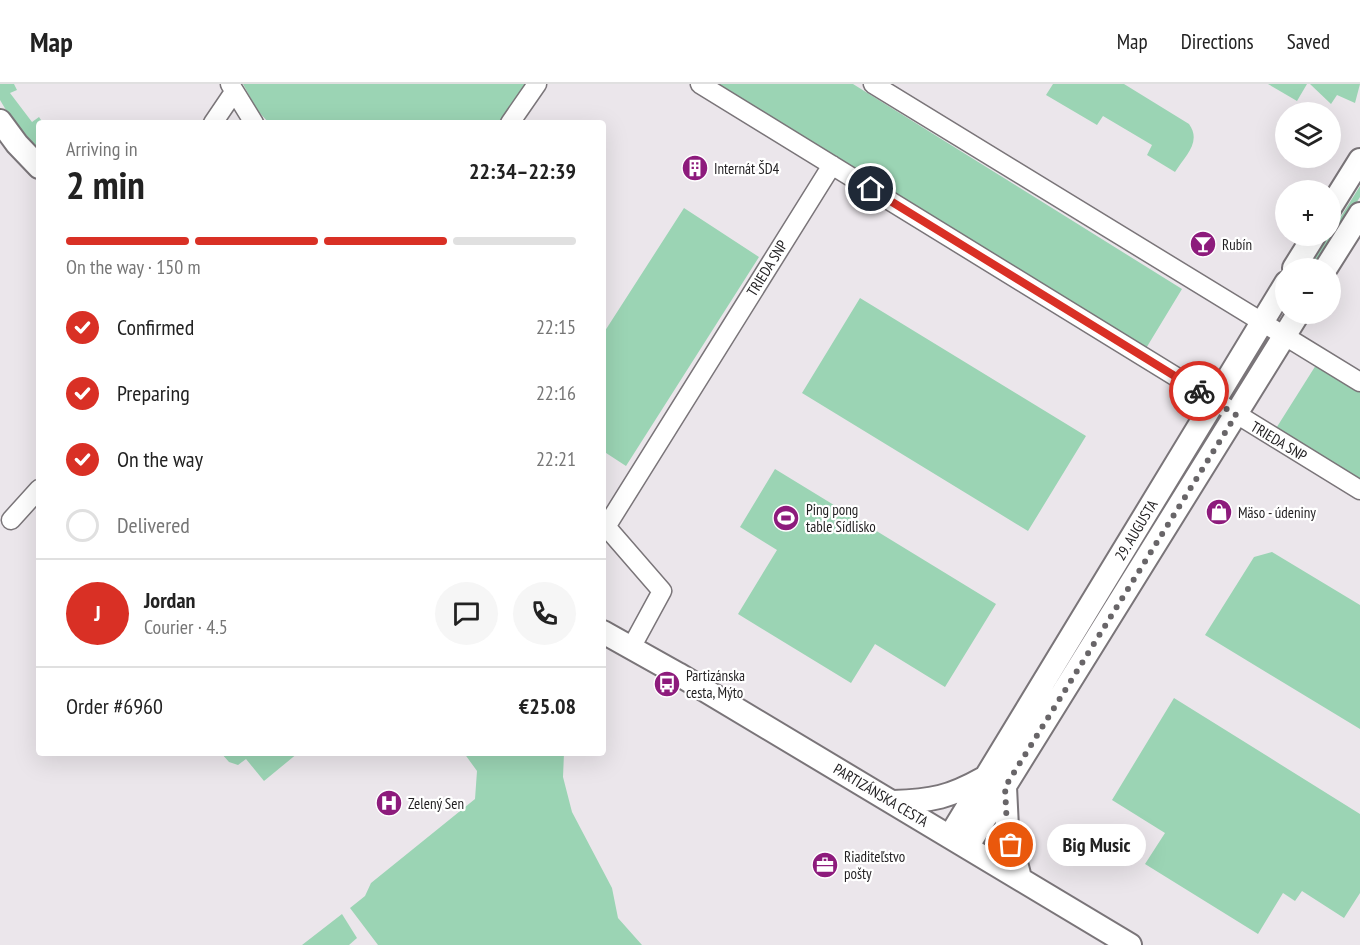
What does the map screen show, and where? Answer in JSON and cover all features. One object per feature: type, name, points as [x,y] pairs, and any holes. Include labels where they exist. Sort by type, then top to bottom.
[{"type":"street","points":[[512,120],[537,84]]},
{"type":"street","name":"TRIEDA SNP","points":[[700,84],[1360,490]]},
{"type":"street","points":[[873,84],[1359,382]]},
{"type":"street","points":[[215,120],[232,88],[252,120]]},
{"type":"street","points":[[0,121],[36,164]]},
{"type":"street","points":[[1341,190],[1360,160]]},
{"type":"street","name":"TRIEDA SNP","points":[[606,523],[832,165]]},
{"type":"street","points":[[1332,258],[1360,214]]},
{"type":"street","name":"29. AUGUSTA","points":[[893,802],[929,801],[995,782],[1214,401],[1275,301]]},
{"type":"street","name":"29. AUGUSTA","points":[[958,842],[1236,415],[1292,324]]},
{"type":"street","points":[[11,520],[36,492]]},
{"type":"street","points":[[606,526],[662,591],[631,648]]},
{"type":"street","name":"PARTIZÁNSKA CESTA","points":[[606,634],[893,802],[1130,945]]},
{"type":"street","points":[[995,782],[1020,879]]},
{"type":"green space","points":[[0,84],[14,84],[17,90],[10,93],[32,122],[39,117],[41,120],[36,120],[36,146],[9,115],[0,100]]},
{"type":"green space","points":[[243,84],[528,84],[502,120],[266,120],[257,110]]},
{"type":"green space","points":[[709,84],[853,84],[1182,289],[1145,350]]},
{"type":"green space","points":[[1053,84],[1124,84],[1189,124],[1194,137],[1191,149],[1175,172],[1147,155],[1152,145],[1103,116],[1097,125],[1046,95]]},
{"type":"green space","points":[[1268,84],[1307,84],[1297,101]]},
{"type":"green space","points":[[1310,84],[1360,84],[1355,103],[1337,95],[1332,102],[1329,102]]},
{"type":"green space","points":[[1360,186],[1360,197],[1341,227],[1341,217]]},
{"type":"green space","points":[[684,208],[759,257],[626,466],[606,453],[606,329]]},
{"type":"green space","points":[[1323,246],[1329,246],[1321,258],[1315,258]]},
{"type":"green space","points":[[860,298],[1086,436],[1028,531],[802,393]]},
{"type":"green space","points":[[1316,365],[1360,382],[1360,489],[1275,430]]},
{"type":"green space","points":[[775,469],[996,604],[945,687],[875,644],[851,683],[738,614],[777,550],[740,527]]},
{"type":"green space","points":[[1272,552],[1360,605],[1360,729],[1205,635],[1254,557]]},
{"type":"green space","points":[[1174,698],[1360,814],[1360,893],[1344,918],[1302,891],[1295,901],[1283,893],[1258,934],[1145,864],[1165,833],[1112,800]]},
{"type":"green space","points":[[224,756],[294,756],[264,781],[246,759],[238,765],[229,762]]},
{"type":"green space","points":[[466,756],[564,756],[563,777],[572,812],[612,888],[618,918],[642,945],[378,945],[350,908],[365,896],[371,883],[475,799],[477,771]]},
{"type":"green space","points":[[342,914],[357,938],[349,945],[302,945]]},
{"type":"way so far","points":[[1011,845],[1007,828],[1005,787],[1236,415],[1199,391]]},
{"type":"place","name":"Internát ŠD4","points":[[695,168]]},
{"type":"place","name":"Rubín","points":[[1203,244]]},
{"type":"place","name":"Mäso - údeniny","points":[[1219,512]]},
{"type":"place","name":"Ping pong table Sídlisko","points":[[786,518]]},
{"type":"place","name":"Partizánska cesta, Mýto","points":[[667,684]]},
{"type":"place","name":"Zelený Sen","points":[[389,803]]},
{"type":"place","name":"Big Music","points":[[1011,845]]},
{"type":"place","name":"Riaditeľstvo pošty","points":[[825,865]]},
{"type":"route","points":[[871,189],[1199,391]]}]
